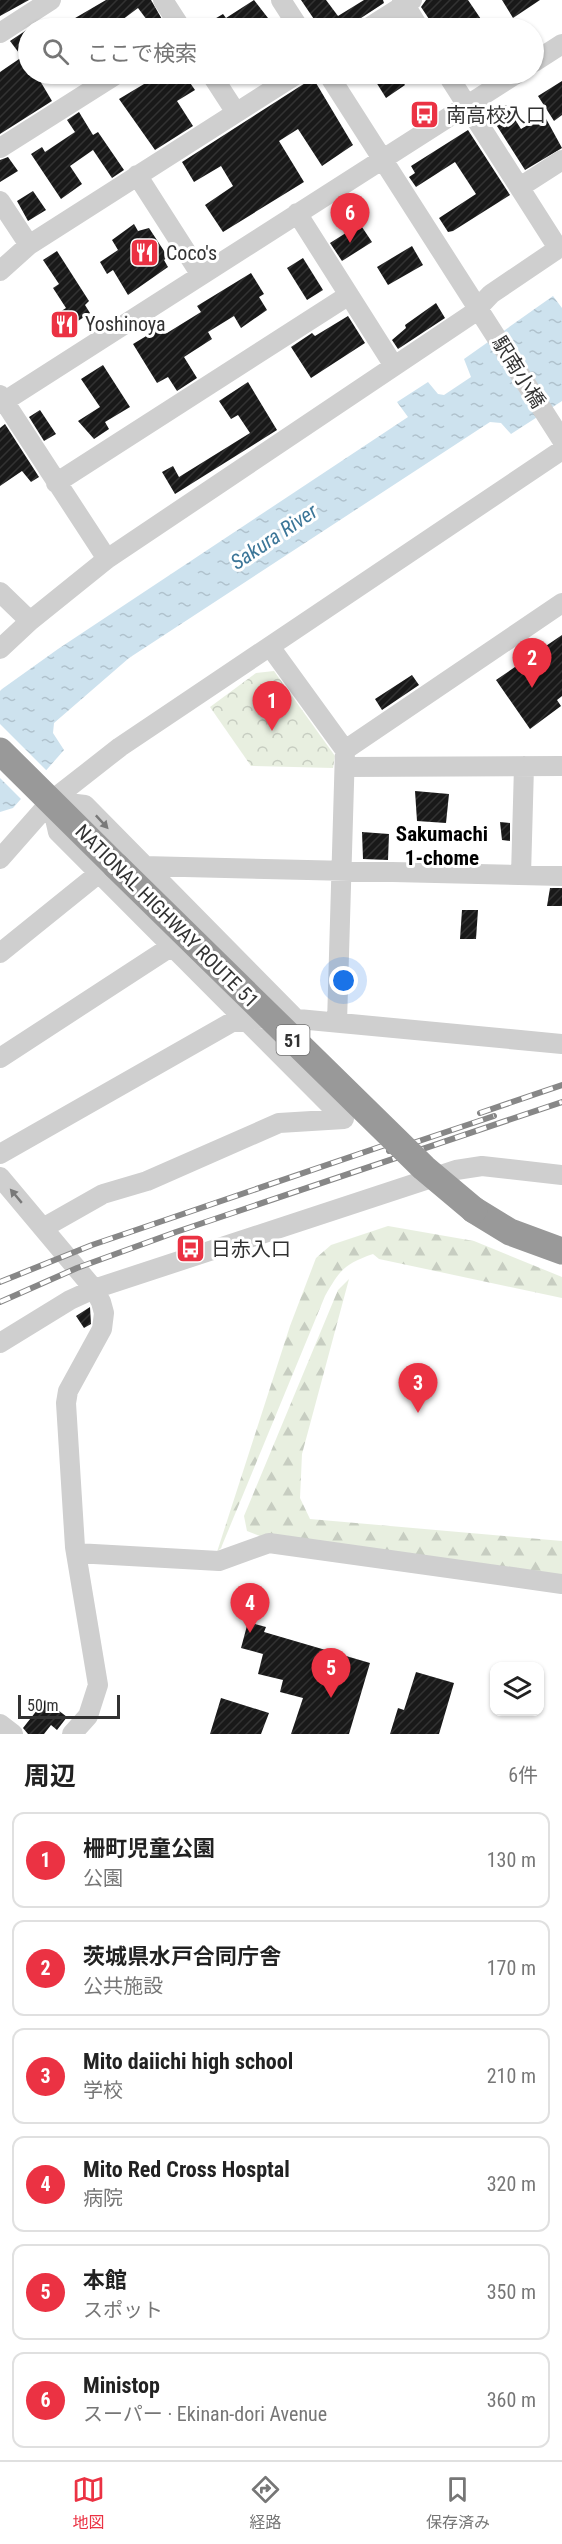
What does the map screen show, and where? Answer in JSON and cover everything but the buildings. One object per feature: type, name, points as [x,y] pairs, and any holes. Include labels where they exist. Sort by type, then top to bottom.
[{"type":"highway","name":"NATIONAL HIGHWAY ROUTE 51","points":[[0,751],[45,795],[107,870],[424,1168],[474,1210],[510,1232],[562,1251]]},
{"type":"street","points":[[23,18],[51,0]]},
{"type":"street","points":[[163,0],[175,18]]},
{"type":"street","points":[[281,0],[293,18]]},
{"type":"street","points":[[383,18],[406,2],[414,18]]},
{"type":"street","points":[[0,33],[18,21]]},
{"type":"street","points":[[544,56],[562,44]]},
{"type":"street","points":[[0,148],[101,84]]},
{"type":"street","points":[[217,84],[235,111]]},
{"type":"street","points":[[0,271],[29,246],[235,111],[280,84]]},
{"type":"street","name":"駅南小橋","points":[[334,84],[562,440]]},
{"type":"street","points":[[0,649],[30,621],[107,559],[394,366],[483,315],[491,294],[560,247],[453,84]]},
{"type":"street","points":[[107,559],[2,400],[500,84]]},
{"type":"street","points":[[520,187],[562,160]]},
{"type":"street","points":[[137,175],[201,275]]},
{"type":"street","points":[[0,201],[29,246]]},
{"type":"street","points":[[297,213],[394,366]]},
{"type":"street","points":[[56,483],[349,295]]},
{"type":"street","points":[[0,859],[45,795],[271,648],[562,450]]},
{"type":"street","points":[[0,592],[30,621]]},
{"type":"street","points":[[346,759],[562,603]]},
{"type":"street","points":[[271,648],[346,759],[337,1023]]},
{"type":"street","points":[[346,759],[562,766]]},
{"type":"street","points":[[521,875],[524,766]]},
{"type":"street","points":[[45,795],[85,805],[297,1020]]},
{"type":"street","points":[[143,866],[562,876]]},
{"type":"street","points":[[0,953],[107,870],[172,946],[344,1119],[279,1123],[147,1181],[103,1194],[43,1228]]},
{"type":"street","points":[[0,1058],[172,946]]},
{"type":"street","points":[[0,1154],[232,1022],[244,1018],[269,1017],[562,1044]]},
{"type":"street","points":[[0,1343],[58,1307],[94,1289],[465,1167],[482,1166],[562,1175]]},
{"type":"street","points":[[0,1177],[94,1289],[101,1302],[104,1321],[68,1391],[66,1403],[76,1553],[98,1685],[88,1716],[72,1734]]},
{"type":"street","points":[[76,1553],[219,1561],[269,1543],[562,1584]]},
{"type":"street","points":[[0,1724],[13,1734]]},
{"type":"green space","points":[[274,671],[335,756],[333,768],[251,766],[210,707],[256,673]]},
{"type":"green space","points":[[388,1226],[474,1241],[562,1277],[562,1298],[379,1259],[373,1254],[349,1265],[339,1274],[325,1296],[221,1548],[217,1552],[290,1326],[316,1258],[331,1245]]},
{"type":"green space","points":[[349,1279],[302,1454],[300,1498],[310,1519],[562,1541],[562,1578],[260,1536],[247,1531],[244,1516],[338,1290]]},
{"type":"water","name":"Sakura River","points":[[553,296],[562,308],[562,401],[511,434],[501,423],[490,422],[129,658],[54,723],[53,733],[64,750],[13,808],[0,812],[0,691],[2,689],[58,649],[408,417],[397,402],[428,382],[438,394],[444,395],[471,377],[464,359]]},
{"type":"pier","points":[[0,724],[48,772],[23,801],[0,778]]},
{"type":"railway","points":[[480,1113],[562,1085]]},
{"type":"railway","points":[[0,1302],[77,1268],[176,1232],[562,1102]]},
{"type":"railway","points":[[389,1151],[494,1116]]},
{"type":"railway","points":[[0,1282],[92,1245],[397,1141]]},
{"type":"place","name":"南高校入口","points":[[425,115]]},
{"type":"place","name":"Ministop","points":[[350,243]]},
{"type":"place","name":"Coco's","points":[[145,253]]},
{"type":"place","name":"Yoshinoya","points":[[64,324]]},
{"type":"place","name":"茨城県水戸合同庁舎","points":[[532,688]]},
{"type":"place","name":"柵町児童公園","points":[[272,731]]},
{"type":"place","name":"日赤入口","points":[[190,1249]]},
{"type":"place","name":"Mito daiichi high school","points":[[418,1413]]},
{"type":"place","name":"Mito Red Cross Hosptal","points":[[250,1633]]},
{"type":"place","name":"本館","points":[[331,1698]]},
{"type":"district","name":"Sakumachi 1-chome","points":[[442,846]]}]
